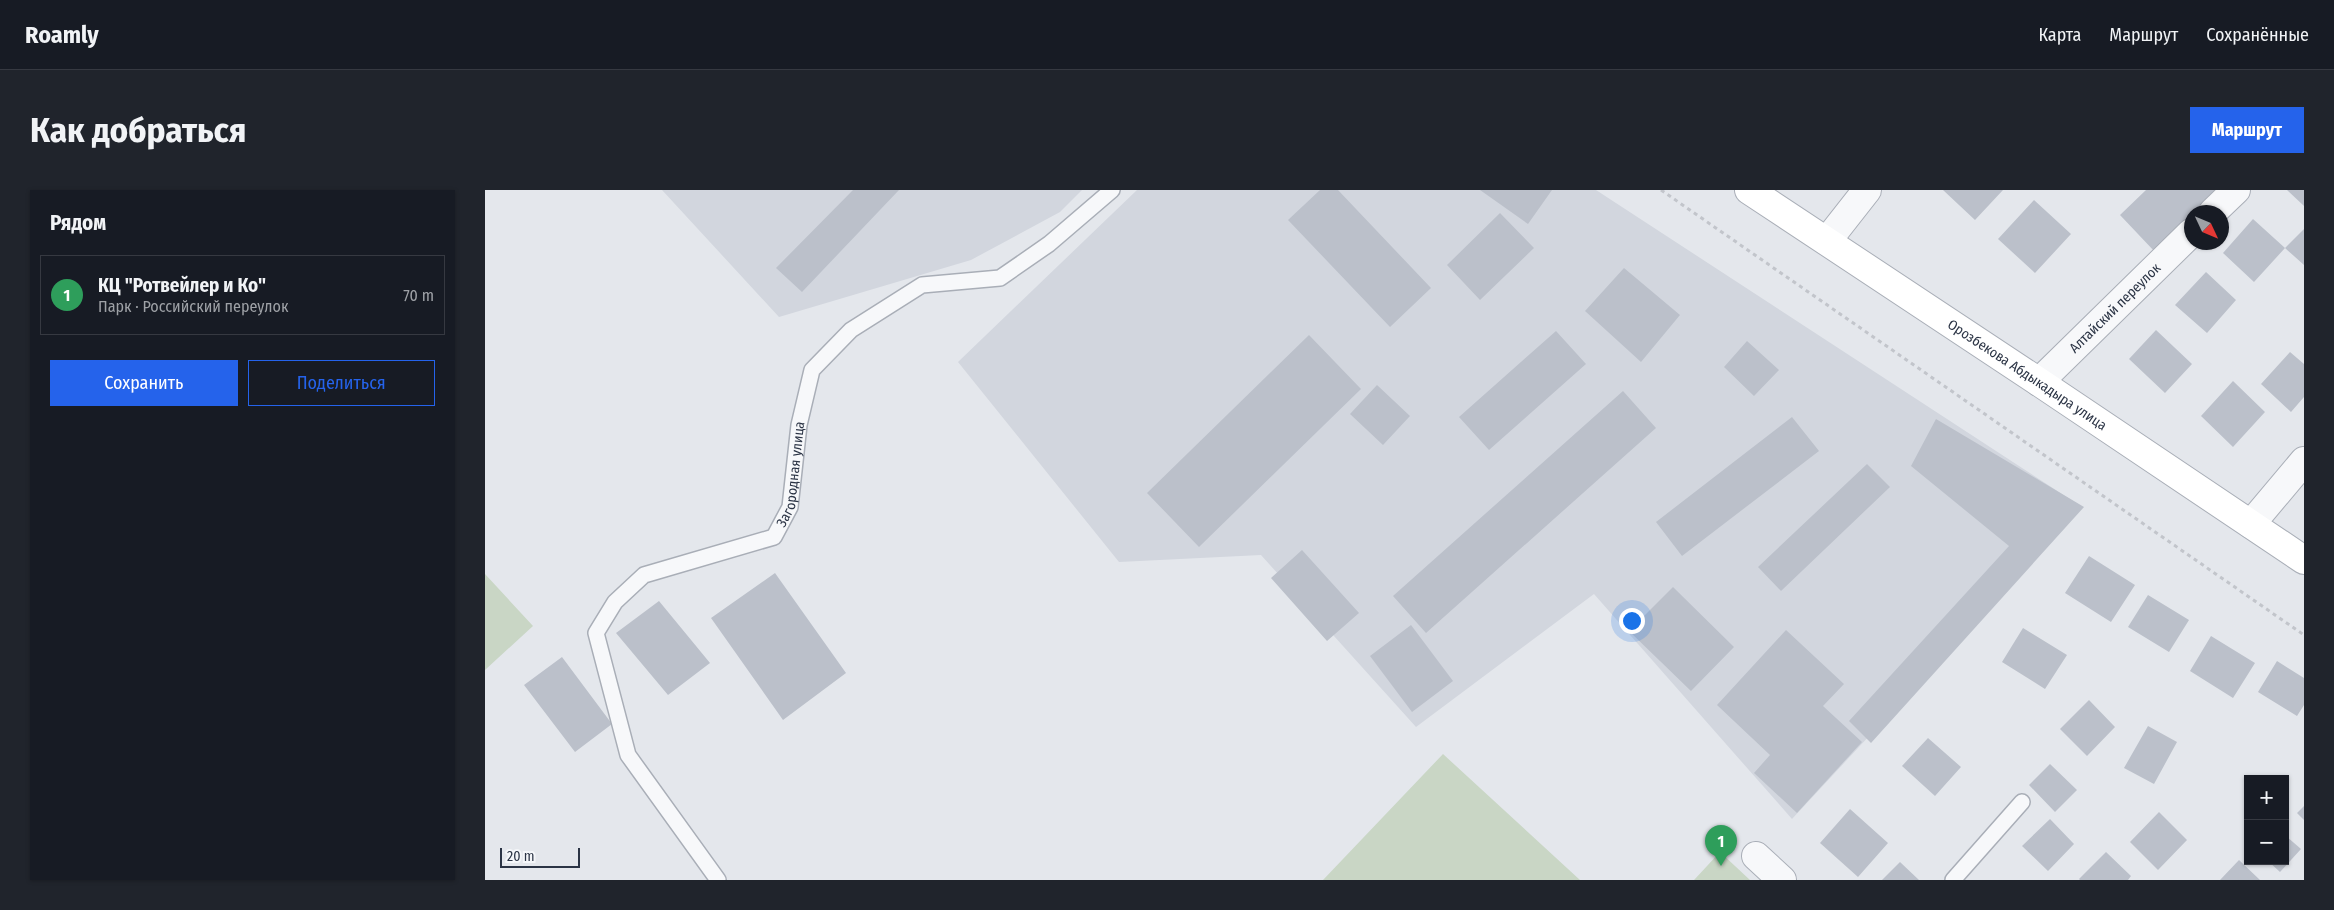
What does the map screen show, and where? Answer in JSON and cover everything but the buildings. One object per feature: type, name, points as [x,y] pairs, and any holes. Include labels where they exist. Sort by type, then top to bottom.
[{"type":"street","name":"Орозбекова Абдыкадыра улица","points":[[1749,190],[2304,560]]},
{"type":"street","points":[[1827,241],[1867,190]]},
{"type":"street","points":[[2220,205],[2236,190]]},
{"type":"street","name":"Алтайский переулок","points":[[2039,382],[2184,240]]},
{"type":"street","points":[[2251,524],[2304,461]]},
{"type":"street","points":[[1756,856],[1782,880]]},
{"type":"lane","name":"Загородная улица","points":[[718,880],[628,755],[596,633],[615,602],[644,575],[774,537],[790,507],[799,426],[813,370],[851,330],[922,285],[1001,278],[1049,244],[1112,190]]},
{"type":"lane","points":[[1953,880],[2022,802]]},
{"type":"path","points":[[1661,190],[2304,635]]},
{"type":"shaded area","points":[[662,190],[1082,190],[1060,212],[971,260],[779,317]]},
{"type":"shaded area","points":[[1137,190],[1596,190],[2082,507],[1792,819],[1594,594],[1416,727],[1261,555],[1119,562],[958,362]]},
{"type":"green space","points":[[485,574],[533,626],[485,670]]},
{"type":"green space","points":[[1443,754],[1580,880],[1323,880]]},
{"type":"green space","points":[[1720,852],[1750,880],[1694,880]]},
{"type":"place","name":"КЦ \"Ротвейлер и Ко\"","points":[[1721,866]]}]
